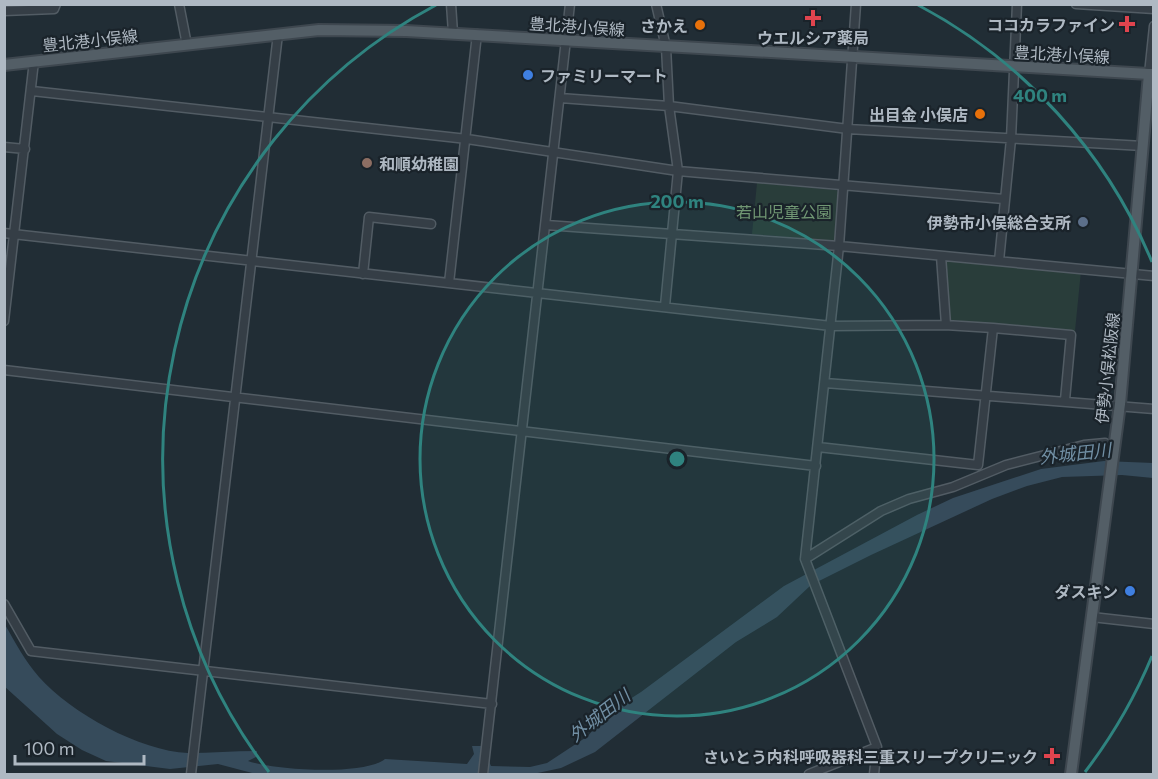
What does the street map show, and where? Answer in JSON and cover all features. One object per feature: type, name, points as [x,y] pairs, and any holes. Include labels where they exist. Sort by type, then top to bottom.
[{"type":"main road","name":"豊北港小俣線","points":[[4,65],[319,30],[477,34],[1151,74]]},
{"type":"main road","name":"伊勢小俣松阪線","points":[[1071,774],[1107,507],[1110,443],[1120,404],[1143,146],[1150,106],[1151,74]]},
{"type":"street","points":[[4,11],[54,9],[56,4]]},
{"type":"street","points":[[179,4],[187,45]]},
{"type":"street","points":[[451,4],[453,33]]},
{"type":"street","points":[[483,774],[570,4]]},
{"type":"street","points":[[656,4],[666,47],[669,106],[678,171],[674,234],[665,306]]},
{"type":"street","points":[[856,4],[839,246],[806,560],[877,747],[874,774]]},
{"type":"street","points":[[999,261],[1011,139],[1017,4]]},
{"type":"street","points":[[1076,4],[1154,9]]},
{"type":"street","points":[[1151,74],[1154,26]]},
{"type":"street","points":[[191,774],[233,397],[278,34]]},
{"type":"street","points":[[449,283],[477,34]]},
{"type":"street","points":[[4,321],[34,62]]},
{"type":"street","points":[[32,91],[467,139],[678,171],[1004,199]]},
{"type":"street","points":[[560,98],[669,106],[848,129],[1143,146]]},
{"type":"street","points":[[4,147],[25,149]]},
{"type":"street","points":[[363,274],[369,217],[431,224]]},
{"type":"street","points":[[546,225],[839,246],[1154,276]]},
{"type":"street","points":[[4,233],[831,326],[946,325],[1071,335],[1065,400]]},
{"type":"street","points":[[941,256],[946,325]]},
{"type":"street","points":[[979,470],[993,328]]},
{"type":"street","points":[[4,370],[816,466]]},
{"type":"street","points":[[825,383],[1120,404],[1154,409]]},
{"type":"street","points":[[806,560],[881,511],[909,499],[953,487],[979,470],[1058,451],[1110,443]]},
{"type":"street","points":[[818,447],[979,470]]},
{"type":"street","points":[[4,604],[31,651],[492,704]]},
{"type":"street","points":[[1092,617],[1154,624]]},
{"type":"street","points":[[809,774],[877,747]]},
{"type":"green space","name":"若山児童公園","points":[[757,183],[836,190],[838,192],[833,241],[752,234]]},
{"type":"green space","points":[[945,261],[1081,271],[1075,331],[949,320]]},
{"type":"water","points":[[1104,461],[1153,463],[1153,478],[1122,475],[1062,477],[1027,486],[992,499],[871,555],[811,585],[777,617],[736,642],[595,752],[561,768],[533,774],[256,774],[218,764],[170,769],[106,761],[82,750],[57,734],[4,686],[4,623],[20,651],[39,677],[69,704],[128,738],[169,751],[188,753],[257,751],[256,757],[248,761],[277,767],[318,770],[358,768],[385,759],[467,764],[474,754],[472,746],[482,746],[491,766],[530,767],[547,763],[588,736],[605,715],[641,692],[784,586],[917,515],[953,498],[1041,469]]},
{"type":"place","name":"ウエルシア薬局","points":[[813,18]]},
{"type":"place","name":"ココカラファイン","points":[[1127,24]]},
{"type":"place","name":"さかえ","points":[[700,25]]},
{"type":"place","name":"ファミリーマート","points":[[528,75]]},
{"type":"place","name":"出目金 小俣店","points":[[980,114]]},
{"type":"place","name":"和順幼稚園","points":[[367,163]]},
{"type":"place","name":"伊勢市小俣総合支所","points":[[1083,222]]},
{"type":"place","name":"ダスキン","points":[[1130,591]]},
{"type":"place","name":"さいとう内科呼吸器科三重スリープクリニック","points":[[1052,756]]},
{"type":"water label","name":"外城田川","points":[[1075,453]]},
{"type":"water label","name":"外城田川","points":[[599,715]]}]
